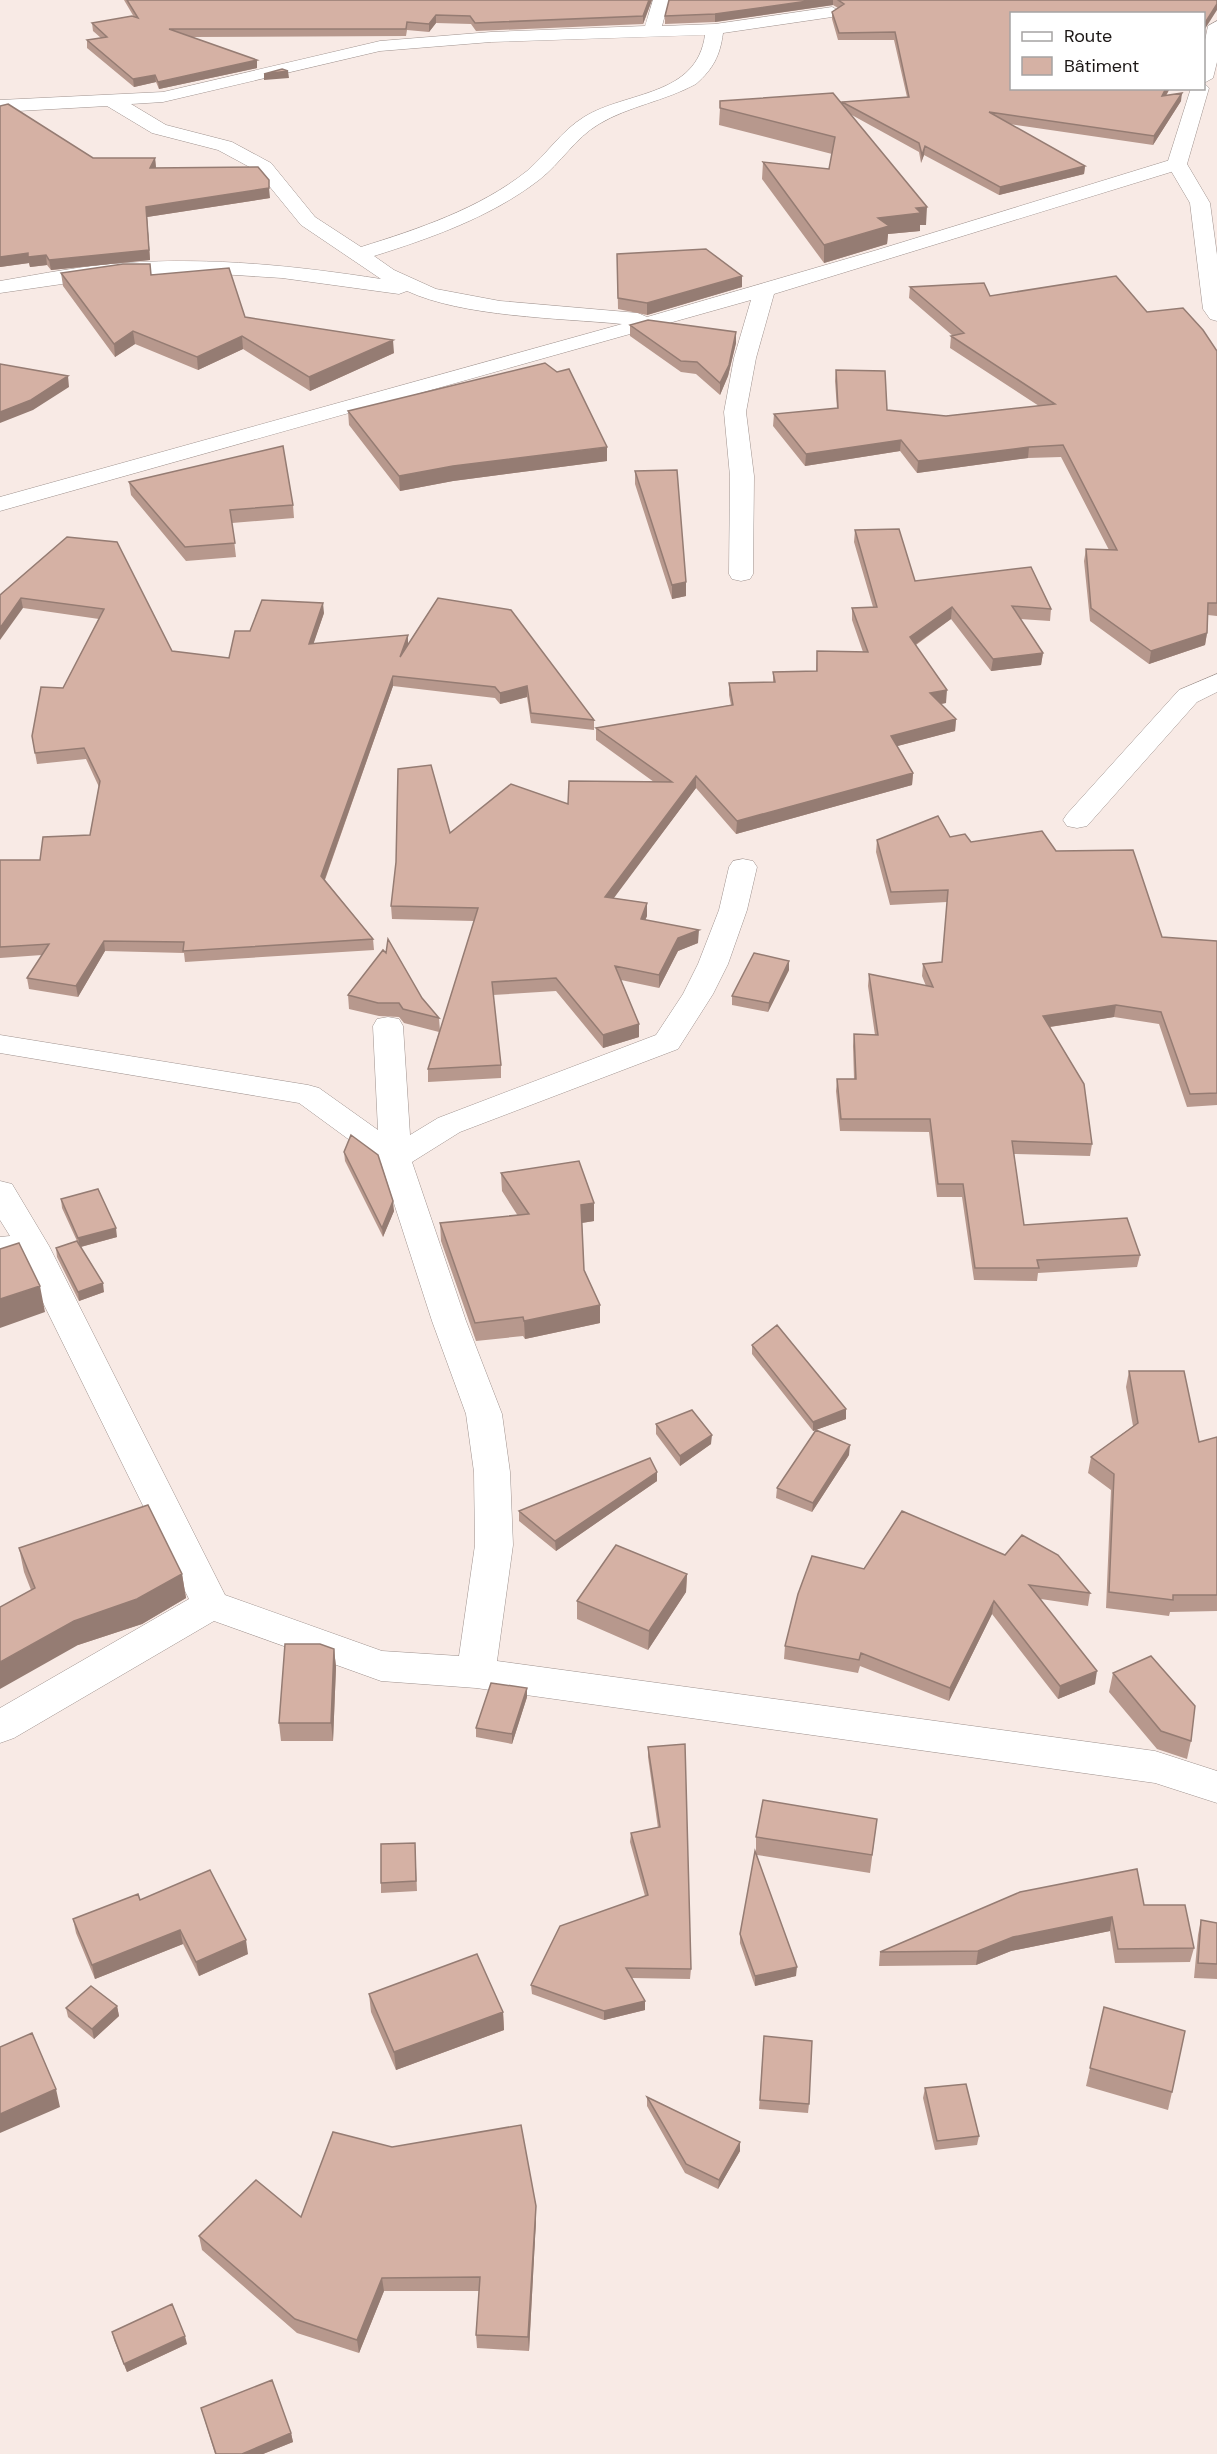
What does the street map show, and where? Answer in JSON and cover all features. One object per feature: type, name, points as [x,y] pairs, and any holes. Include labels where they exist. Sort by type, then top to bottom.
[{"type":"street","points":[[652,32],[661,0]]},
{"type":"street","points":[[0,106],[163,97],[380,46],[491,37],[715,29],[832,12]]},
{"type":"street","points":[[1205,72],[1216,39],[1217,26]]},
{"type":"street","points":[[357,255],[459,219],[533,175],[592,119],[643,102],[694,78],[710,57],[715,29]]},
{"type":"street","points":[[1199,90],[1177,164],[1200,203],[1214,309],[1217,315]]},
{"type":"street","points":[[109,99],[159,129],[225,146],[264,167],[308,221],[387,274],[430,294]]},
{"type":"street","points":[[0,504],[764,291],[994,223],[1177,164]]},
{"type":"street","points":[[0,287],[87,272],[226,268],[328,276],[500,307],[660,321]]},
{"type":"street","points":[[741,574],[742,476],[735,412],[745,358],[764,291]]},
{"type":"street","points":[[1077,820],[1188,696],[1217,681]]},
{"type":"street","points":[[395,1158],[449,1125],[667,1042],[698,994],[713,964],[733,910],[743,867]]},
{"type":"street","points":[[388,1026],[395,1158],[449,1321],[484,1414],[492,1472],[494,1545],[476,1673]]},
{"type":"street","points":[[0,1044],[308,1095],[395,1158]]},
{"type":"street","points":[[0,1192],[16,1247],[211,1605],[381,1666],[476,1673],[1155,1767],[1217,1787]]},
{"type":"street","points":[[0,1727],[211,1605]]},
{"type":"building","points":[[127,0],[649,0],[643,16],[475,23],[470,16],[436,15],[429,24],[407,22],[406,29],[169,29],[257,60],[158,82],[155,75],[133,79],[87,40],[107,37],[92,23],[132,16],[138,18]]},
{"type":"building","points":[[669,0],[815,0],[715,14],[665,16]]},
{"type":"building","points":[[838,0],[1217,0],[1217,4],[1205,23],[1205,12],[1010,12],[1010,90],[1165,90],[1162,96],[1182,93],[1154,136],[989,112],[1085,166],[1000,187],[925,146],[922,155],[919,143],[842,102],[909,97],[895,32],[839,33],[832,12],[844,4]]},
{"type":"building","points":[[282,69],[288,71],[264,74]]},
{"type":"building","points":[[833,93],[927,207],[916,208],[921,213],[878,218],[889,226],[824,245],[763,162],[829,169],[835,137],[720,108],[720,101]]},
{"type":"building","points":[[8,104],[93,158],[155,158],[150,168],[258,167],[269,180],[269,188],[146,207],[149,250],[49,260],[46,255],[28,257],[28,253],[0,257],[0,106]]},
{"type":"building","points":[[706,249],[742,276],[647,303],[618,298],[617,254]]},
{"type":"building","points":[[123,264],[150,264],[151,275],[229,268],[245,317],[393,340],[309,377],[242,336],[197,357],[133,331],[114,344],[61,273]]},
{"type":"building","points":[[1116,276],[1147,312],[1183,308],[1203,330],[1217,351],[1217,603],[1208,603],[1207,633],[1151,651],[1091,608],[1086,549],[1117,550],[1063,445],[918,461],[901,440],[806,454],[774,414],[838,408],[836,370],[885,371],[887,410],[946,416],[1055,404],[951,336],[964,333],[910,287],[984,283],[990,296]]},
{"type":"building","points":[[648,320],[736,332],[729,365],[720,383],[697,362],[681,361],[630,325]]},
{"type":"building","points":[[545,363],[557,372],[569,369],[607,447],[453,466],[399,476],[348,411]]},
{"type":"building","points":[[0,364],[68,376],[31,400],[0,412]]},
{"type":"building","points":[[283,446],[293,505],[230,510],[235,543],[185,547],[129,482]]},
{"type":"building","points":[[677,470],[686,582],[672,585],[635,471]]},
{"type":"building","points":[[899,529],[915,581],[1031,567],[1051,609],[1012,606],[1043,653],[993,659],[952,607],[910,637],[947,690],[930,693],[956,719],[891,736],[913,773],[737,821],[696,776],[605,897],[647,903],[641,919],[699,930],[678,938],[659,975],[615,966],[639,1024],[603,1035],[556,978],[492,982],[501,1065],[428,1069],[478,908],[391,906],[396,862],[398,769],[431,765],[450,833],[511,784],[568,804],[569,781],[672,782],[596,728],[733,705],[729,683],[775,682],[773,672],[817,671],[817,651],[868,652],[852,608],[877,607],[855,530]]},
{"type":"building","points":[[67,537],[117,542],[172,651],[229,658],[235,631],[250,631],[262,600],[323,603],[309,644],[408,635],[400,657],[438,598],[511,610],[594,720],[531,713],[527,686],[500,693],[495,687],[393,676],[321,876],[373,939],[183,951],[184,942],[104,941],[76,986],[27,978],[49,944],[0,947],[0,860],[40,860],[43,837],[90,835],[100,781],[84,748],[35,753],[32,736],[41,687],[63,688],[104,609],[21,598],[0,628],[0,595]]},
{"type":"building","points":[[938,816],[950,837],[965,834],[971,842],[1042,831],[1056,851],[1133,850],[1162,937],[1217,941],[1217,1093],[1190,1094],[1161,1012],[1116,1005],[1043,1016],[1084,1084],[1092,1144],[1012,1141],[1024,1225],[1127,1218],[1140,1255],[1037,1260],[1039,1268],[975,1268],[963,1184],[938,1184],[930,1119],[841,1119],[837,1079],[856,1079],[854,1034],[878,1035],[869,974],[933,987],[923,964],[942,962],[948,890],[891,892],[877,840]]},
{"type":"building","points":[[388,939],[422,998],[439,1018],[403,1009],[399,1003],[378,1003],[348,995],[383,950],[386,953]]},
{"type":"building","points":[[754,953],[789,961],[769,1003],[732,996]]},
{"type":"building","points":[[351,1135],[378,1155],[393,1201],[382,1228],[344,1152]]},
{"type":"building","points":[[579,1161],[594,1203],[581,1205],[584,1270],[600,1305],[524,1321],[523,1317],[475,1323],[440,1223],[529,1214],[501,1173]]},
{"type":"building","points":[[98,1189],[116,1228],[78,1238],[61,1199]]},
{"type":"building","points":[[77,1241],[103,1283],[78,1292],[56,1248]]},
{"type":"building","points":[[19,1243],[40,1286],[0,1299],[0,1249]]},
{"type":"building","points":[[777,1325],[846,1409],[813,1422],[752,1345]]},
{"type":"building","points":[[1129,1371],[1184,1371],[1199,1442],[1217,1437],[1217,1595],[1173,1595],[1173,1600],[1109,1592],[1114,1474],[1091,1457],[1138,1423]]},
{"type":"building","points":[[692,1410],[712,1435],[680,1456],[656,1424]]},
{"type":"building","points":[[816,1430],[850,1445],[813,1503],[777,1488]]},
{"type":"building","points":[[650,1458],[657,1472],[555,1541],[519,1511]]},
{"type":"building","points":[[148,1505],[182,1574],[137,1599],[74,1621],[0,1662],[0,1607],[35,1588],[19,1548]]},
{"type":"building","points":[[902,1511],[1005,1555],[1022,1535],[1058,1555],[1090,1593],[1029,1585],[1097,1671],[1060,1686],[994,1601],[950,1688],[861,1653],[859,1660],[785,1646],[798,1594],[812,1556],[864,1569]]},
{"type":"building","points":[[616,1545],[687,1574],[649,1631],[577,1601]]},
{"type":"building","points":[[285,1644],[320,1644],[334,1649],[331,1723],[279,1723]]},
{"type":"building","points":[[1151,1656],[1195,1706],[1191,1741],[1161,1731],[1113,1673]]},
{"type":"building","points":[[491,1683],[527,1688],[512,1734],[476,1728]]},
{"type":"building","points":[[685,1744],[691,1969],[626,1968],[645,2001],[604,2011],[531,1985],[560,1926],[648,1895],[631,1833],[660,1827],[648,1747]]},
{"type":"building","points":[[763,1800],[877,1819],[872,1855],[756,1837]]},
{"type":"building","points":[[415,1843],[416,1881],[381,1883],[381,1844]]},
{"type":"building","points":[[755,1851],[797,1967],[755,1976],[740,1934]]},
{"type":"building","points":[[1137,1869],[1144,1905],[1185,1905],[1194,1948],[1118,1949],[1112,1917],[1013,1937],[978,1951],[880,1952],[1020,1892]]},
{"type":"building","points":[[210,1870],[246,1940],[196,1962],[180,1930],[92,1965],[73,1919],[138,1894],[140,1900]]},
{"type":"building","points":[[1201,1920],[1217,1923],[1217,1964],[1198,1963]]},
{"type":"building","points":[[477,1954],[503,2012],[394,2052],[369,1994]]},
{"type":"building","points":[[91,1986],[117,2006],[92,2029],[66,2008]]},
{"type":"building","points":[[1104,2007],[1185,2031],[1172,2092],[1090,2068]]},
{"type":"building","points":[[32,2033],[56,2089],[0,2114],[0,2047]]},
{"type":"building","points":[[764,2036],[812,2041],[809,2104],[760,2100]]},
{"type":"building","points":[[966,2084],[979,2136],[937,2141],[925,2088]]},
{"type":"building","points":[[647,2097],[740,2142],[719,2180],[686,2164]]},
{"type":"building","points":[[521,2125],[536,2206],[528,2337],[476,2335],[480,2277],[382,2278],[357,2340],[295,2319],[199,2236],[256,2180],[301,2217],[333,2132],[392,2147]]},
{"type":"building","points":[[172,2304],[185,2336],[124,2364],[112,2332]]},
{"type":"building","points":[[272,2380],[291,2433],[242,2454],[216,2454],[201,2408]]}]
